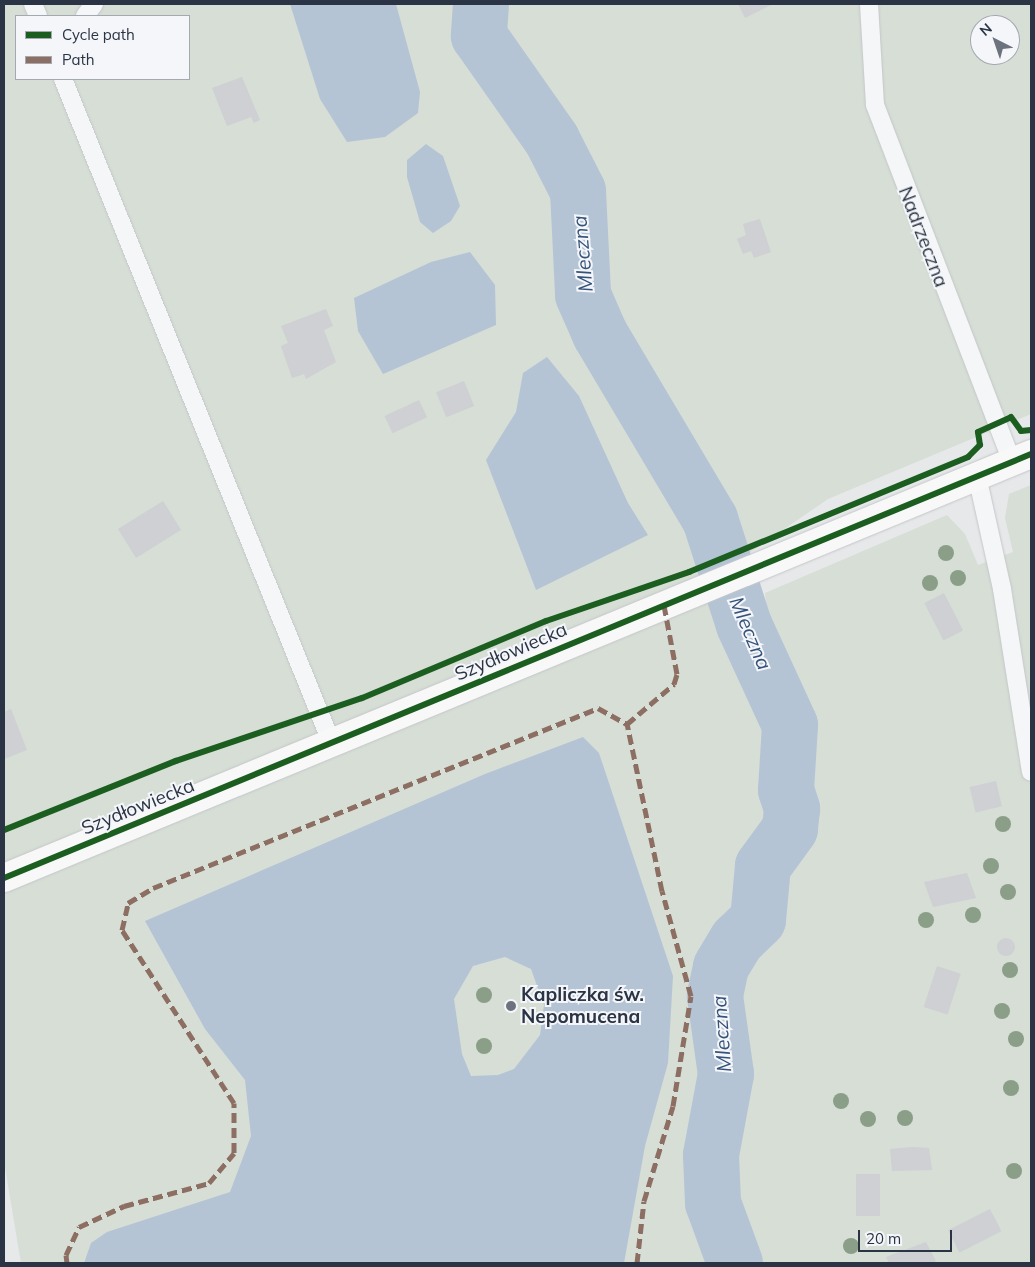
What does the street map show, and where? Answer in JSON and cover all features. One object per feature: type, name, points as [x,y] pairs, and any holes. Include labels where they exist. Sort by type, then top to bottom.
[{"type":"street","name":"Szydłowiecka","points":[[4,878],[1021,458]]},
{"type":"lane","points":[[86,15],[94,4]]},
{"type":"lane","name":"Nadrzeczna","points":[[869,4],[875,105],[1021,458]]},
{"type":"lane","points":[[63,80],[332,744]]},
{"type":"lane","points":[[977,476],[1002,589],[1031,772]]},
{"type":"shaded area","points":[[4,4],[1031,4],[1031,414],[828,499],[742,558],[760,606],[766,603],[765,593],[947,515],[965,534],[978,565],[1013,552],[1005,518],[1009,494],[1031,485],[1031,1263],[21,1263],[4,1161]]},
{"type":"water","points":[[290,4],[396,4],[420,92],[418,113],[385,137],[347,142],[320,99]]},
{"type":"water","points":[[426,144],[443,156],[460,206],[451,221],[433,233],[420,222],[407,177],[407,160]]},
{"type":"water","points":[[470,252],[495,285],[496,325],[383,374],[358,331],[354,298],[431,262]]},
{"type":"water","points":[[547,357],[579,396],[628,503],[648,535],[536,590],[486,460],[516,412],[523,373]]},
{"type":"water","points":[[583,737],[599,753],[673,976],[668,1063],[645,1146],[624,1263],[84,1263],[91,1243],[107,1232],[230,1192],[251,1136],[245,1080],[205,1029],[145,921],[485,774]],"holes":[[[505,957],[531,969],[544,1005],[540,1035],[514,1069],[498,1075],[471,1076],[462,1054],[454,999],[473,966]]]},
{"type":"building","points":[[738,4],[773,4],[745,18]]},
{"type":"building","points":[[242,77],[260,120],[254,123],[251,117],[227,126],[212,88]]},
{"type":"building","points":[[760,219],[771,252],[754,258],[751,251],[743,254],[737,239],[746,235],[743,224]]},
{"type":"building","points":[[326,309],[333,326],[324,330],[336,362],[306,379],[304,374],[292,378],[281,346],[288,343],[281,326]]},
{"type":"building","points":[[464,381],[474,406],[446,417],[436,392]]},
{"type":"building","points":[[419,400],[427,417],[393,433],[385,416]]},
{"type":"building","points":[[163,501],[181,530],[136,558],[118,529]]},
{"type":"building","points":[[944,593],[963,630],[943,640],[924,603]]},
{"type":"building","points":[[11,709],[27,750],[4,759],[4,712]]},
{"type":"building","points":[[996,781],[1002,806],[976,812],[970,787]]},
{"type":"building","points":[[967,873],[976,898],[933,907],[924,882]]},
{"type":"building","points":[[1006,938],[1012,941],[1015,947],[1012,953],[1006,956],[1000,953],[997,947],[1000,941]]},
{"type":"building","points":[[937,966],[961,974],[947,1015],[924,1007]]},
{"type":"building","points":[[929,1148],[932,1170],[892,1171],[890,1149]]},
{"type":"building","points":[[856,1174],[880,1174],[880,1216],[856,1216]]},
{"type":"building","points":[[990,1209],[1001,1231],[959,1253],[948,1230]]},
{"type":"building","points":[[926,1242],[936,1261],[932,1263],[889,1263],[886,1257]]},
{"type":"waterway","name":"Mleczna","points":[[481,4],[479,36],[552,140],[578,191],[583,295],[600,334],[710,519],[744,625],[790,725],[786,790],[792,809],[790,829],[763,866],[758,920],[737,940],[721,967],[715,996],[726,1074],[711,1155],[713,1203],[735,1263]]},
{"type":"marked path","points":[[637,1263],[644,1201],[673,1106],[691,996],[662,891],[627,724],[674,684],[677,674],[664,605]]},
{"type":"marked path","points":[[67,1263],[66,1255],[79,1227],[124,1206],[209,1183],[234,1153],[234,1103],[122,930],[128,903],[153,888],[598,708],[627,724]]},
{"type":"cycle path","points":[[4,830],[176,761],[362,698],[546,621],[689,572],[968,457],[980,445],[978,432],[1011,417],[1021,431],[1031,430]]},
{"type":"cycle path","points":[[4,878],[1031,454]]},
{"type":"place","name":"Kapliczka św. Nepomucena","points":[[511,1006]]}]
